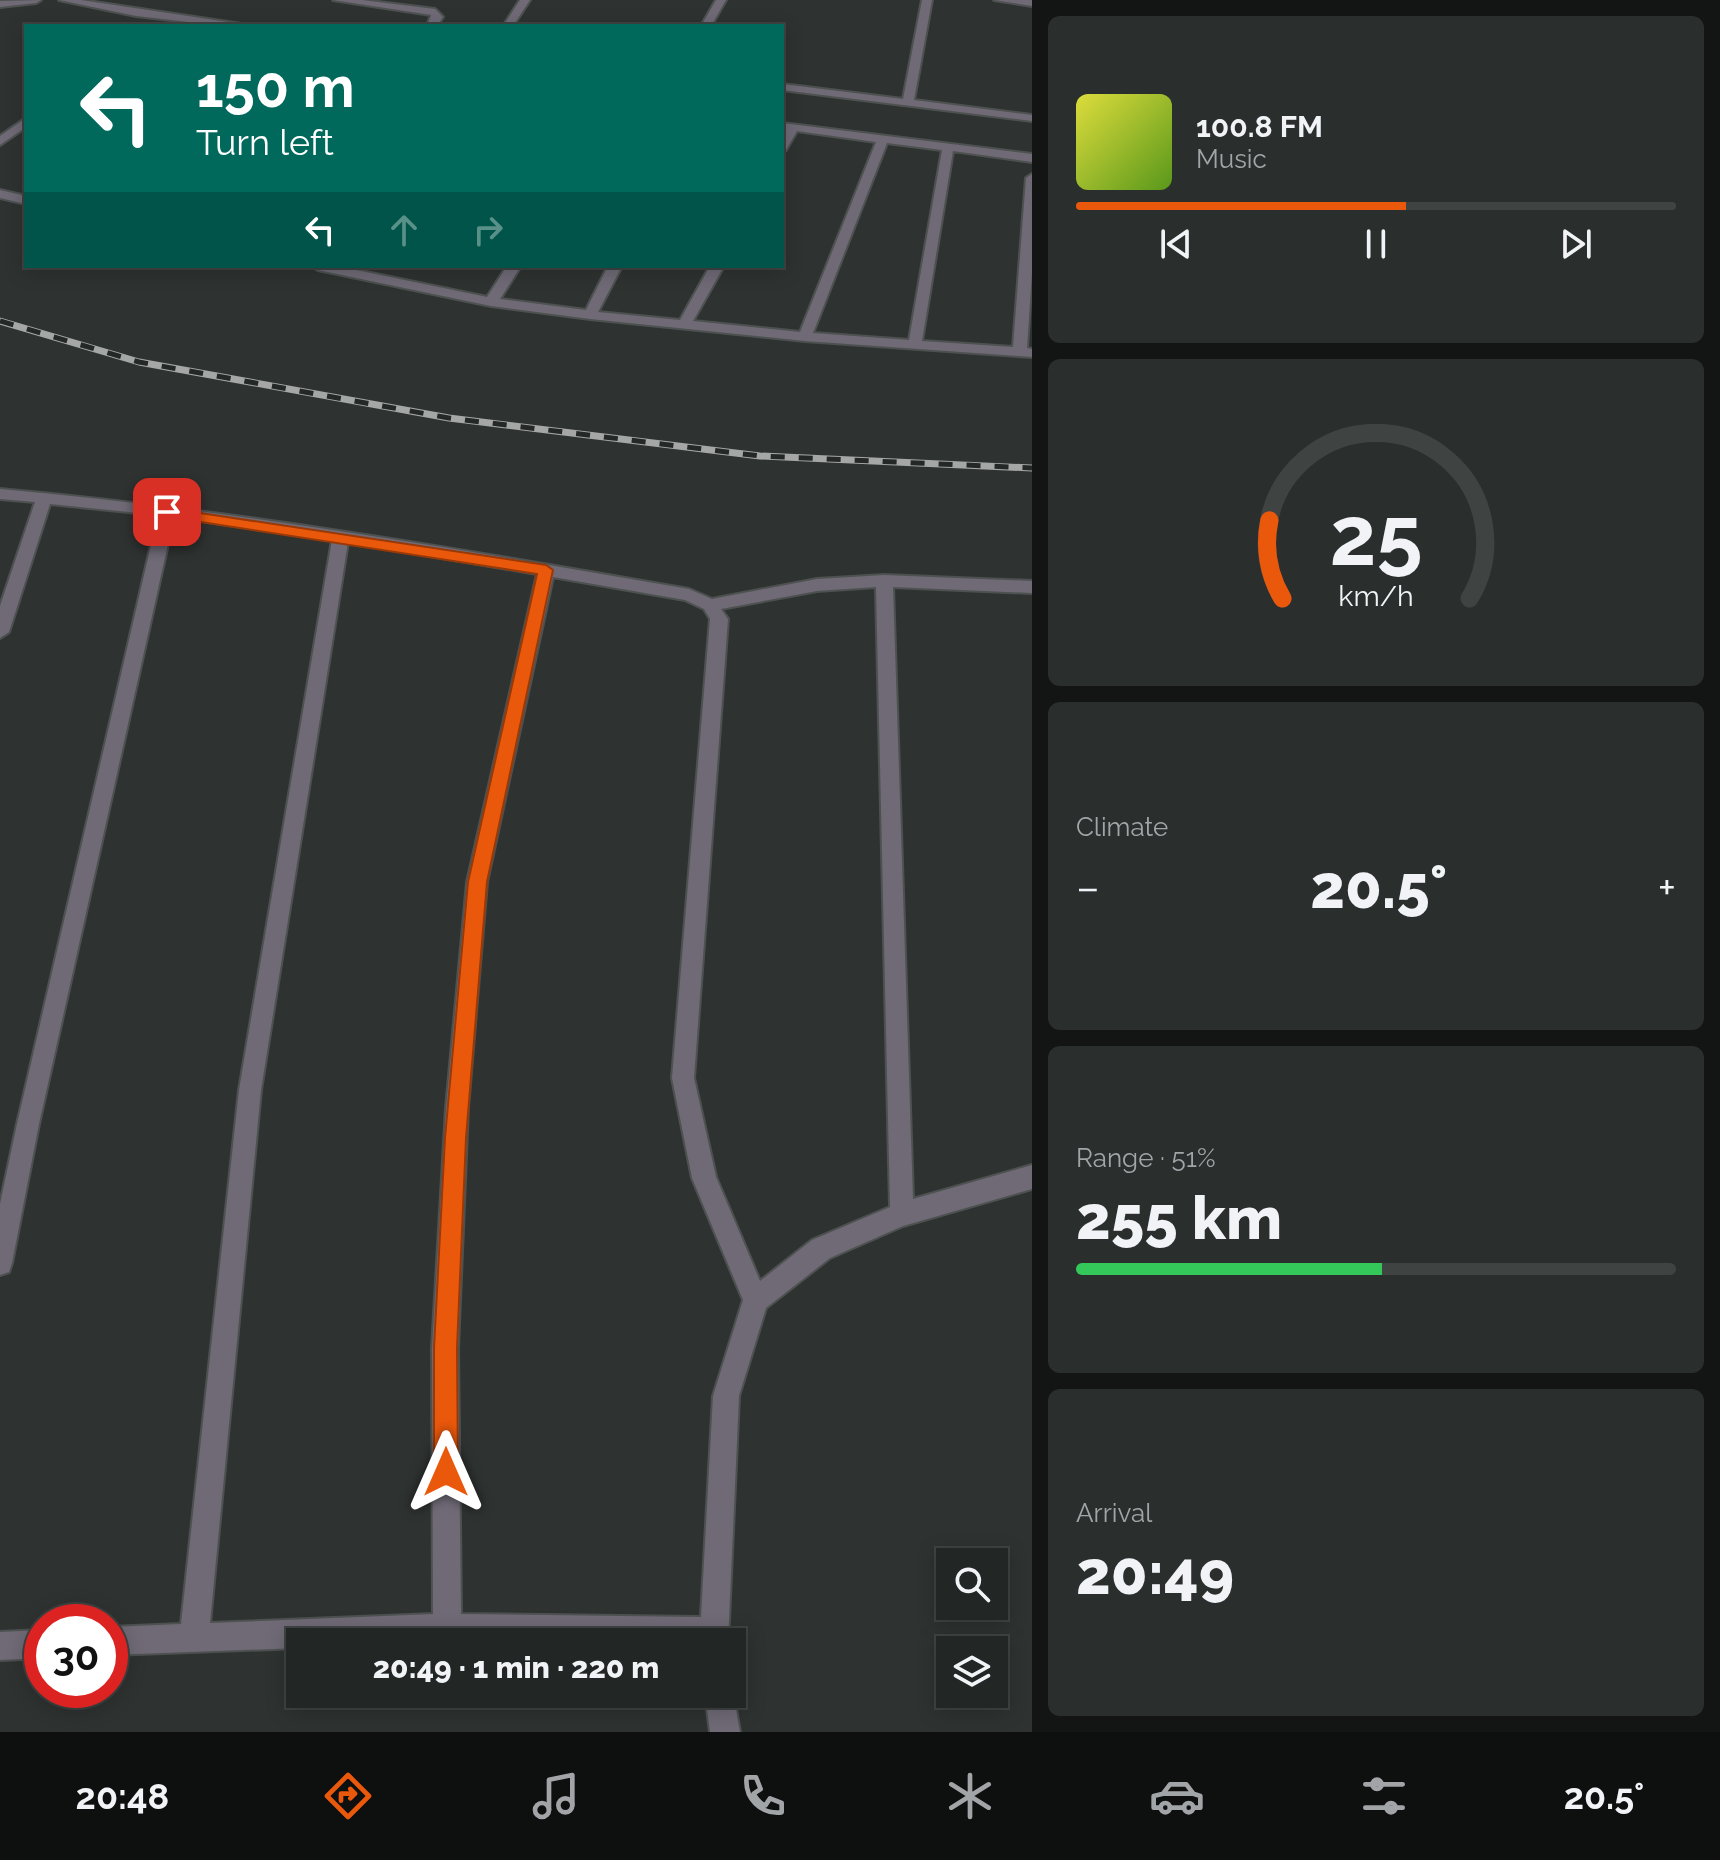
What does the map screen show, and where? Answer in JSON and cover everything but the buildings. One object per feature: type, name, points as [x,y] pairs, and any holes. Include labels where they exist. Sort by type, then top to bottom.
[{"type":"street","points":[[0,4],[36,0]]},
{"type":"street","points":[[64,0],[136,13],[232,24]]},
{"type":"street","points":[[338,0],[435,12],[438,17],[433,24]]},
{"type":"street","points":[[509,24],[525,0]]},
{"type":"street","points":[[707,24],[721,0]]},
{"type":"street","points":[[908,103],[927,0]]},
{"type":"street","points":[[999,0],[1032,3]]},
{"type":"street","points":[[128,24],[136,13]]},
{"type":"street","points":[[784,87],[1032,118]]},
{"type":"street","points":[[0,142],[24,123]]},
{"type":"street","points":[[788,127],[1032,158]]},
{"type":"street","points":[[805,337],[883,139]]},
{"type":"street","points":[[915,344],[948,148]]},
{"type":"street","points":[[327,268],[491,302],[590,315],[805,337],[1026,352],[1032,178]]},
{"type":"street","points":[[0,194],[24,200]]},
{"type":"street","points":[[391,282],[402,268]]},
{"type":"street","points":[[491,302],[513,268]]},
{"type":"street","points":[[590,315],[614,268]]},
{"type":"street","points":[[684,325],[716,268]]},
{"type":"street","points":[[0,494],[167,512],[341,537],[689,595],[710,605],[719,619],[683,1078],[704,1178],[756,1300]]},
{"type":"street","points":[[0,632],[44,498]]},
{"type":"street","points":[[0,1263],[28,1124],[167,512]]},
{"type":"street","points":[[194,1637],[250,1090],[341,537]]},
{"type":"street","points":[[447,1628],[445,1348],[457,1108],[477,882],[546,570]]},
{"type":"street","points":[[710,605],[817,585],[884,581],[1032,587]]},
{"type":"street","points":[[884,581],[902,1214]]},
{"type":"street","points":[[714,1628],[726,1396],[756,1300],[821,1249],[902,1214],[1032,1177]]},
{"type":"street","points":[[128,1640],[286,1634]]},
{"type":"street","points":[[0,1646],[24,1645]]},
{"type":"street","points":[[722,1708],[725,1732]]},
{"type":"railway","points":[[0,321],[139,362],[449,418],[760,456],[1032,468]]},
{"type":"route","points":[[167,512],[546,570],[477,882],[455,1138],[445,1348],[446,1472]]}]
